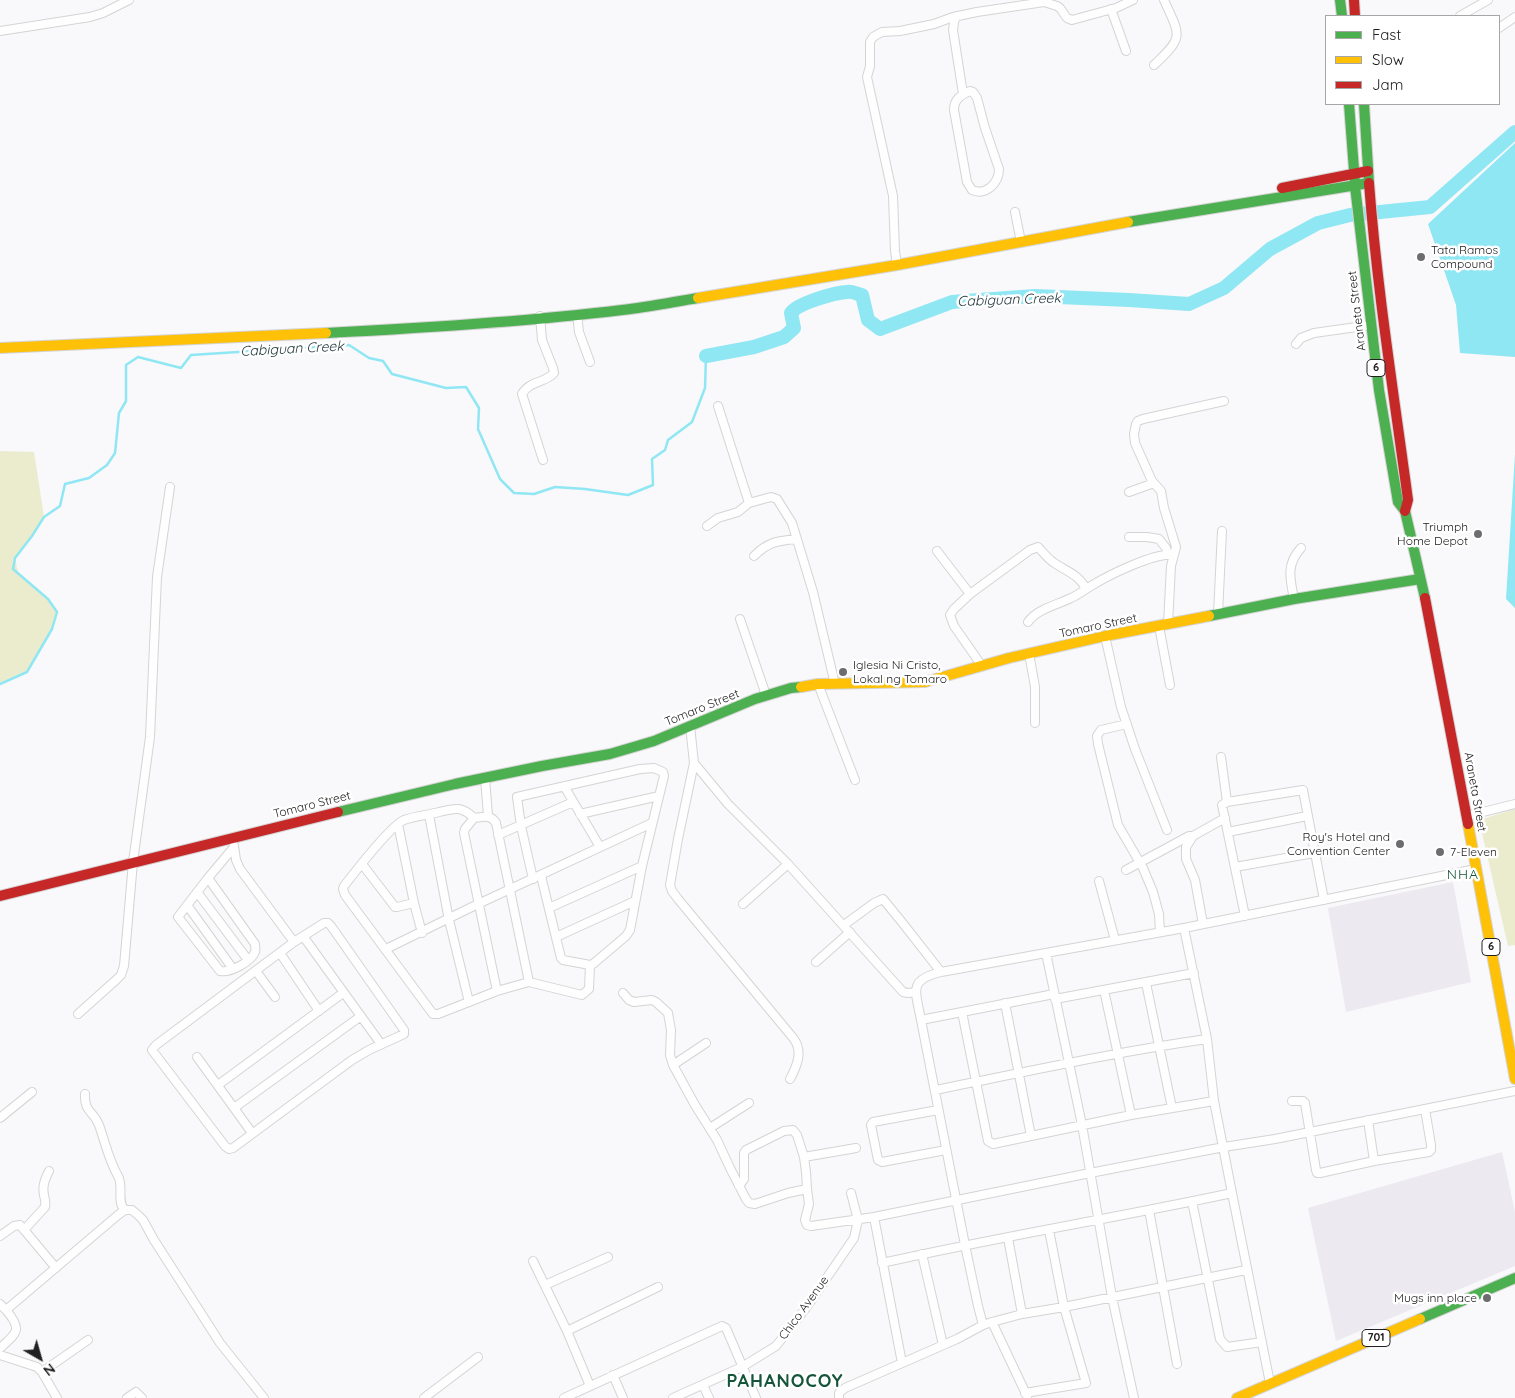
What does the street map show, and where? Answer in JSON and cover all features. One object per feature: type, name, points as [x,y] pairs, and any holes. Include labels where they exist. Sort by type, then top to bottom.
[{"type":"main road","points":[[1340,0],[1342,15]]},
{"type":"main road","points":[[1354,0],[1355,15]]},
{"type":"main road","name":"Araneta Street","points":[[1349,105],[1358,221],[1379,390],[1398,502],[1405,511],[1429,614],[1515,1079]]},
{"type":"main road","name":"Araneta Street","points":[[1364,105],[1370,204],[1408,500],[1405,511]]},
{"type":"main road","points":[[0,342],[432,328],[576,312],[624,310],[747,291],[1368,170]]},
{"type":"main road","points":[[1021,239],[1369,183]]},
{"type":"main road","points":[[0,348],[274,333]]},
{"type":"main road","name":"Tomaro Street","points":[[0,896],[133,862],[234,842],[437,788],[610,754],[654,741],[766,695],[791,688],[818,684],[925,682],[1029,653],[1105,636],[1294,599],[1420,579]]},
{"type":"main road","name":"701","points":[[1237,1398],[1515,1278]]},
{"type":"street","points":[[0,31],[90,17],[103,13],[129,0]]},
{"type":"street","points":[[896,262],[893,196],[867,77],[870,66],[870,42],[872,37],[882,32],[900,31],[934,24],[977,12],[1044,2],[1057,6],[1067,18],[1072,20],[1111,9],[1133,0]]},
{"type":"street","points":[[1154,65],[1170,49],[1177,36],[1164,0]]},
{"type":"street","points":[[1462,15],[1486,0]]},
{"type":"street","points":[[1111,9],[1126,51]]},
{"type":"street","points":[[956,17],[952,30],[963,94]]},
{"type":"street","points":[[1500,27],[1515,18]]},
{"type":"street","points":[[970,91],[976,95],[999,169],[999,176],[996,182],[988,189],[980,192],[972,190],[967,182],[954,110],[954,104],[963,94],[970,91]]},
{"type":"street","points":[[1014,212],[1021,239]]},
{"type":"street","points":[[576,312],[579,332],[590,362]]},
{"type":"street","points":[[540,316],[542,340],[554,368],[554,373],[528,386],[522,394],[543,460]]},
{"type":"street","points":[[1296,344],[1299,339],[1306,335],[1371,325]]},
{"type":"street","points":[[1028,622],[1033,616],[1138,564],[1151,558],[1170,555],[1175,552],[1176,546],[1164,508],[1161,491],[1154,483],[1141,459],[1135,442],[1136,424],[1138,421],[1224,401]]},
{"type":"street","points":[[718,406],[749,503]]},
{"type":"street","points":[[1129,492],[1154,483]]},
{"type":"street","points":[[78,1014],[116,980],[124,966],[133,862],[150,737],[157,577],[170,487]]},
{"type":"street","points":[[707,526],[718,518],[738,512],[749,503],[772,497],[777,499],[792,523],[813,592],[835,684]]},
{"type":"street","points":[[1218,614],[1222,531]]},
{"type":"street","points":[[1129,537],[1159,539],[1170,555],[1171,566],[1163,625],[1170,685]]},
{"type":"street","points":[[754,556],[764,546],[796,538]]},
{"type":"street","points":[[982,666],[954,626],[950,615],[970,594],[1034,547],[1038,547],[1053,562],[1076,576],[1084,584],[1086,590]]},
{"type":"street","points":[[1294,599],[1290,569],[1293,559],[1301,548]]},
{"type":"street","points":[[937,550],[970,594]]},
{"type":"street","points":[[740,619],[766,695]]},
{"type":"street","points":[[1105,636],[1121,707],[1135,749],[1167,830]]},
{"type":"street","points":[[1029,653],[1035,687],[1035,723]]},
{"type":"street","points":[[818,684],[855,780]]},
{"type":"street","points":[[1127,724],[1105,728],[1098,732],[1097,736],[1118,825],[1140,862],[1153,892],[1159,914],[1160,932]]},
{"type":"street","points":[[690,726],[694,763],[670,885],[675,895],[725,953],[798,1044],[798,1060],[790,1079]]},
{"type":"street","points":[[1221,756],[1227,802]]},
{"type":"street","points":[[694,763],[728,804],[788,864],[903,992],[916,992]]},
{"type":"street","points":[[474,818],[466,810],[453,809],[408,819],[398,824],[344,886],[343,892],[433,1014],[438,1014],[497,991],[529,982],[582,995],[589,989],[590,965],[626,936],[630,930],[642,866],[664,776],[663,772],[654,768],[622,772],[517,797],[521,826],[549,908],[560,954],[563,960],[590,965]]},
{"type":"street","points":[[485,778],[488,816]]},
{"type":"street","points":[[564,786],[600,847]]},
{"type":"street","points":[[1245,916],[1222,805],[1227,802],[1303,790],[1324,900]]},
{"type":"street","points":[[580,814],[659,796]]},
{"type":"street","points":[[498,835],[573,802]]},
{"type":"street","points":[[1467,816],[1515,804]]},
{"type":"street","points":[[429,815],[449,920],[469,1002]]},
{"type":"street","points":[[497,991],[464,833],[474,818],[488,816],[494,819],[529,982]]},
{"type":"street","points":[[1228,832],[1307,816]]},
{"type":"street","points":[[1126,870],[1225,818]]},
{"type":"street","points":[[386,949],[652,823]]},
{"type":"street","points":[[398,824],[414,903],[422,932]]},
{"type":"street","points":[[1193,836],[1186,847],[1186,859],[1195,880],[1203,924]]},
{"type":"street","points":[[208,878],[255,944],[254,954],[248,960],[227,972],[220,971],[178,917],[234,842]]},
{"type":"street","points":[[234,842],[236,860],[240,868],[294,942]]},
{"type":"street","points":[[1235,867],[1314,853]]},
{"type":"street","points":[[362,864],[395,907],[414,903]]},
{"type":"street","points":[[744,904],[788,864]]},
{"type":"street","points":[[549,908],[642,866]]},
{"type":"street","points":[[983,1325],[938,1110],[915,988],[918,982],[941,972],[1184,928],[1476,869]]},
{"type":"street","points":[[1099,881],[1115,940]]},
{"type":"street","points":[[197,892],[248,960]]},
{"type":"street","points":[[844,925],[868,907],[883,899],[941,972]]},
{"type":"street","points":[[556,937],[635,901]]},
{"type":"street","points":[[187,905],[233,969]]},
{"type":"street","points":[[328,923],[404,1030],[404,1034],[352,1060],[229,1149],[152,1050],[156,1045],[303,936],[328,923]]},
{"type":"street","points":[[1184,928],[1207,1039],[1214,1101],[1246,1270],[1270,1383]]},
{"type":"street","points":[[816,962],[850,932]]},
{"type":"street","points":[[303,936],[381,1044]]},
{"type":"street","points":[[280,953],[320,1011]]},
{"type":"street","points":[[1046,954],[1082,1125],[1112,1297],[1134,1398]]},
{"type":"street","points":[[256,971],[275,997]]},
{"type":"street","points":[[921,1020],[1005,1003],[1104,990],[1194,973]]},
{"type":"street","points":[[1146,983],[1172,1108]]},
{"type":"street","points":[[1104,990],[1130,1115]]},
{"type":"street","points":[[218,1085],[343,993]]},
{"type":"street","points":[[624,993],[634,1002],[652,1000],[668,1013],[671,1030],[670,1055],[673,1065],[717,1140],[739,1186],[750,1204],[807,1189]]},
{"type":"street","points":[[1005,1003],[1030,1136]]},
{"type":"street","points":[[962,1012],[988,1141],[990,1143],[993,1144],[1130,1115],[1214,1101]]},
{"type":"street","points":[[234,1108],[361,1016]]},
{"type":"street","points":[[935,1090],[1117,1053],[1207,1039]]},
{"type":"street","points":[[673,1065],[706,1043]]},
{"type":"street","points":[[197,1057],[252,1133]]},
{"type":"street","points":[[739,1186],[744,1179],[744,1153],[746,1150],[784,1131],[793,1130],[797,1135],[804,1157],[808,1204],[805,1220],[809,1226],[874,1217],[1090,1173],[1515,1091]]},
{"type":"street","points":[[0,1118],[32,1092]]},
{"type":"street","points":[[85,1094],[87,1109],[97,1120],[113,1166],[120,1178],[121,1203],[125,1210]]},
{"type":"street","points":[[1292,1101],[1303,1101],[1305,1103],[1318,1173],[1429,1152],[1431,1150],[1425,1109]]},
{"type":"street","points":[[710,1128],[749,1103]]},
{"type":"street","points":[[938,1110],[873,1122],[873,1139],[878,1160],[882,1162],[946,1150]]},
{"type":"street","points":[[1368,1120],[1374,1161]]},
{"type":"street","points":[[804,1157],[856,1148]]},
{"type":"street","points":[[24,1230],[45,1207],[44,1183],[49,1170]]},
{"type":"street","points":[[851,1193],[858,1220]]},
{"type":"street","points":[[882,1264],[965,1245],[1232,1193]]},
{"type":"street","points":[[1192,1202],[1220,1339],[1227,1347],[1262,1342]]},
{"type":"street","points":[[6,1310],[125,1210],[132,1210],[143,1220],[220,1343],[264,1398]]},
{"type":"street","points":[[1149,1210],[1177,1364]]},
{"type":"street","points":[[874,1217],[902,1363]]},
{"type":"street","name":"Chico Avenue","points":[[673,1398],[742,1367],[776,1346],[806,1308],[854,1238],[858,1220]]},
{"type":"street","points":[[0,1236],[20,1225],[56,1268]]},
{"type":"street","points":[[992,1322],[1026,1396],[1086,1384],[1064,1307],[1049,1230]]},
{"type":"street","points":[[1008,1238],[1022,1314]]},
{"type":"street","points":[[922,1254],[943,1345]]},
{"type":"street","points":[[545,1285],[608,1258]]},
{"type":"street","points":[[533,1261],[567,1331],[590,1386]]},
{"type":"street","points":[[839,1398],[839,1394],[845,1388],[992,1322],[1022,1314],[1246,1270]]},
{"type":"street","points":[[567,1331],[658,1287]]},
{"type":"street","points":[[0,1304],[11,1317],[17,1331],[0,1348]]},
{"type":"street","points":[[564,1398],[722,1326],[726,1328],[756,1398]]},
{"type":"street","points":[[42,1372],[88,1340]]},
{"type":"street","points":[[0,1355],[36,1367],[42,1372],[56,1398]]},
{"type":"street","points":[[424,1398],[478,1357]]},
{"type":"street","points":[[613,1375],[623,1398]]},
{"type":"street","points":[[703,1385],[709,1398]]},
{"type":"street","points":[[127,1398],[136,1392],[142,1398]]},
{"type":"shaded area","points":[[1453,882],[1471,982],[1346,1012],[1328,908]]},
{"type":"shaded area","points":[[1502,1152],[1515,1212],[1515,1266],[1336,1341],[1308,1208]]},
{"type":"green space","points":[[0,451],[34,452],[44,517],[15,558],[18,573],[48,599],[57,612],[52,629],[27,672],[0,684]]},
{"type":"green space","points":[[1515,809],[1515,945],[1508,946],[1479,820]]},
{"type":"water","points":[[1515,143],[1515,357],[1460,353],[1456,305],[1428,224]]},
{"type":"water","points":[[1515,454],[1515,608],[1506,599]]},
{"type":"waterway","name":"Cabiguan Creek","points":[[706,356],[754,347],[784,337],[794,328],[791,313],[795,309],[817,299],[847,292],[862,295],[868,320],[880,329],[952,302],[1035,296],[1189,304],[1224,288],[1270,249],[1318,223],[1350,215],[1430,207],[1515,132]]},
{"type":"waterway","name":"Cabiguan Creek","points":[[0,684],[27,672],[52,629],[57,612],[48,599],[13,569],[15,558],[44,517],[60,506],[65,484],[89,478],[107,465],[115,453],[119,413],[126,401],[126,365],[138,357],[181,368],[191,355],[349,345],[369,358],[383,361],[392,374],[446,388],[466,387],[479,408],[478,429],[500,479],[514,493],[534,494],[555,487],[628,495],[653,485],[652,459],[665,450],[668,440],[692,422],[705,388],[706,356]]},
{"type":"traffic: fast","points":[[1340,0],[1342,15]]},
{"type":"traffic: fast","points":[[1349,105],[1355,183]]},
{"type":"traffic: fast","points":[[1128,222],[1369,183],[1364,105]]},
{"type":"traffic: fast","points":[[1355,186],[1379,390],[1398,502],[1405,511],[1425,598]]},
{"type":"traffic: fast","points":[[326,333],[548,318],[632,309],[698,298]]},
{"type":"traffic: fast","points":[[1209,616],[1294,599],[1420,579]]},
{"type":"traffic: fast","points":[[338,812],[455,784],[610,754],[654,741],[755,699],[791,688],[801,687]]},
{"type":"traffic: fast","points":[[1420,1319],[1515,1278]]},
{"type":"traffic: slow","points":[[698,298],[897,265],[1128,222]]},
{"type":"traffic: slow","points":[[0,348],[326,333]]},
{"type":"traffic: slow","points":[[801,687],[818,684],[925,682],[1009,658],[1105,636],[1209,616]]},
{"type":"traffic: slow","points":[[1468,824],[1515,1079]]},
{"type":"traffic: slow","points":[[1237,1398],[1420,1319]]},
{"type":"traffic: jam","points":[[1354,0],[1355,15]]},
{"type":"traffic: jam","points":[[1282,188],[1368,171]]},
{"type":"traffic: jam","points":[[1369,183],[1381,302],[1408,500],[1405,511]]},
{"type":"traffic: jam","points":[[1425,598],[1468,824]]},
{"type":"traffic: jam","points":[[0,896],[338,812]]},
{"type":"place","name":"Tata Ramos Compound","points":[[1421,257]]},
{"type":"place","name":"Triumph Home Depot","points":[[1478,534]]},
{"type":"place","name":"Iglesia Ni Cristo, Lokal ng Tomaro","points":[[843,672]]},
{"type":"place","name":"Roy's Hotel and Convention Center","points":[[1400,844]]},
{"type":"place","name":"7-Eleven","points":[[1440,852]]},
{"type":"place","name":"Mugs inn place","points":[[1487,1298]]},
{"type":"district","name":"NHA","points":[[1463,875]]},
{"type":"district","name":"PAHANOCOY","points":[[785,1382]]}]
